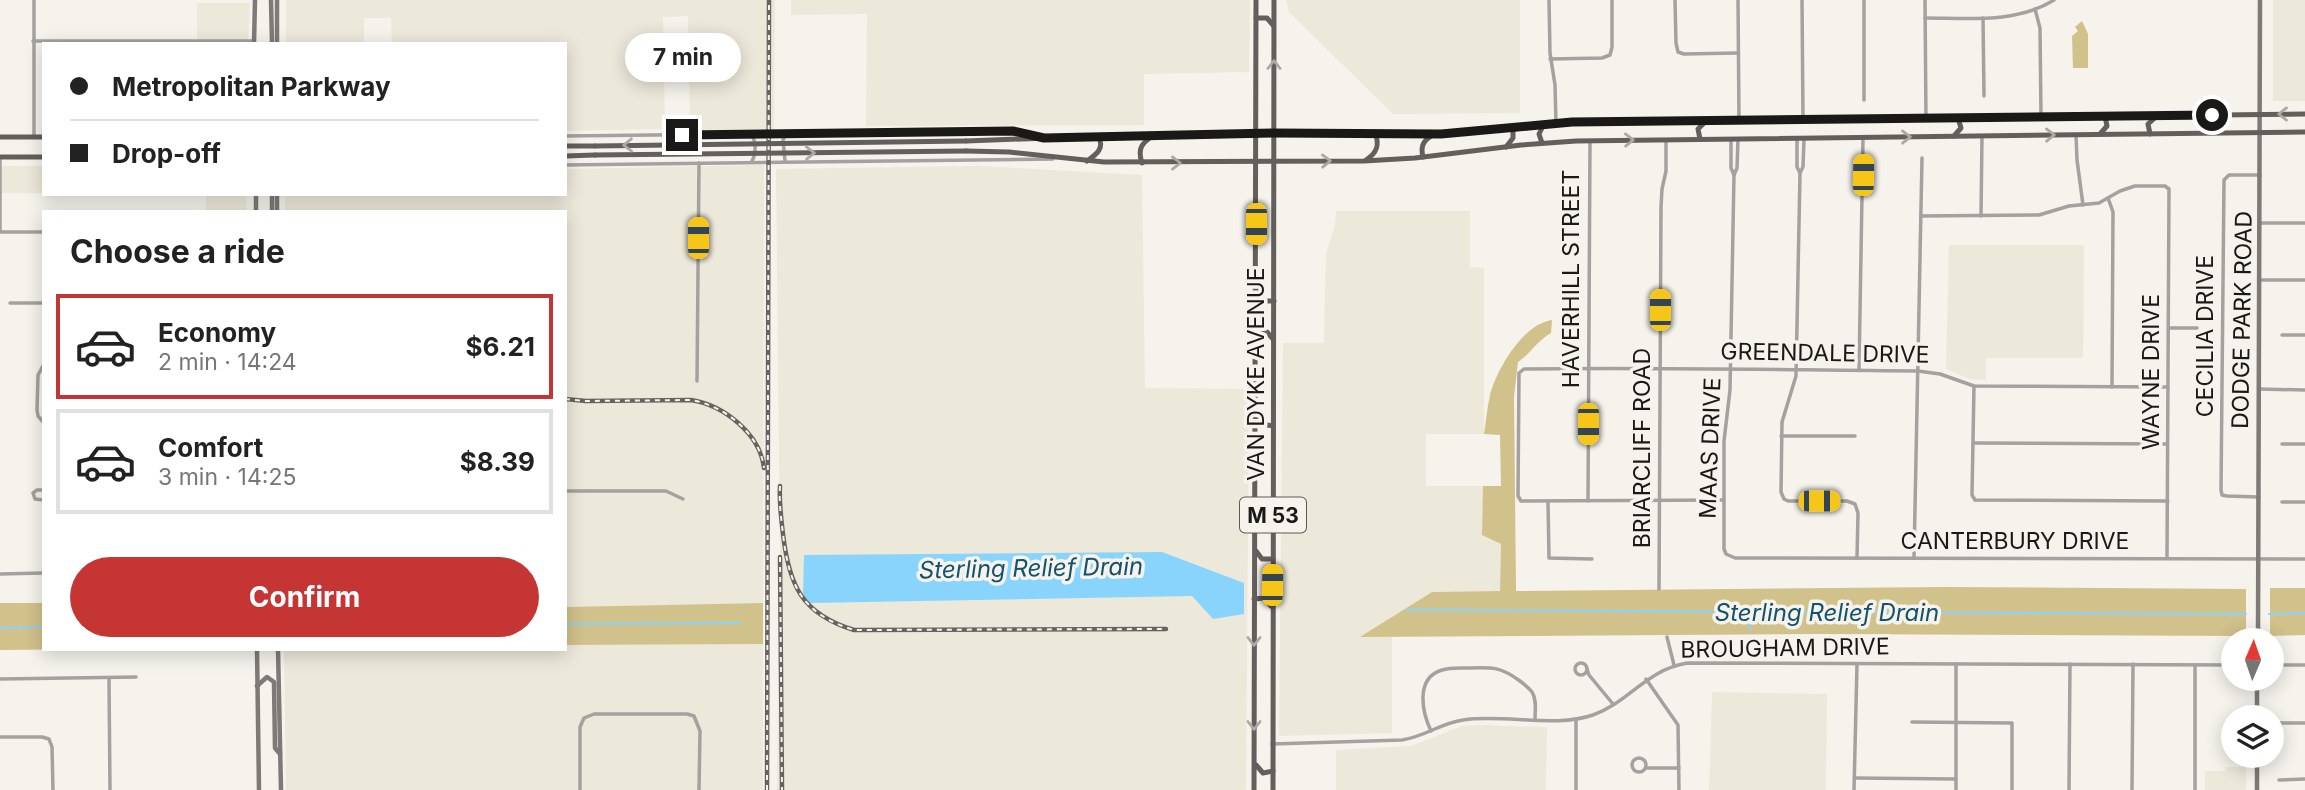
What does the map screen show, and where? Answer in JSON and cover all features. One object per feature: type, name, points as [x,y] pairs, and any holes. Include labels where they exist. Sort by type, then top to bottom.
[{"type":"main road","name":"VAN DYKE AVENUE","points":[[1254,790],[1256,0]]},
{"type":"main road","name":"VAN DYKE AVENUE","points":[[1273,790],[1275,0]]},
{"type":"main road","points":[[1256,18],[1267,18],[1274,27]]},
{"type":"main road","points":[[567,146],[966,141],[1274,133],[1434,134],[1556,123],[2305,114]]},
{"type":"main road","points":[[2100,134],[2107,126],[2105,116]]},
{"type":"main road","points":[[2150,134],[2148,124],[2157,116]]},
{"type":"main road","points":[[1954,136],[1961,128],[1958,118]]},
{"type":"main road","points":[[1700,139],[1698,129],[1706,121]]},
{"type":"main road","points":[[1542,143],[1539,134],[1544,124]]},
{"type":"main road","points":[[1506,147],[1513,138],[1513,128]]},
{"type":"main road","points":[[567,156],[966,151],[1142,163],[1364,161],[1542,143],[1590,141],[2305,132]]},
{"type":"main road","points":[[1364,161],[1377,149],[1375,134]]},
{"type":"main road","points":[[1423,157],[1423,143],[1434,134]]},
{"type":"main road","points":[[1142,163],[1139,153],[1141,145],[1154,135]]},
{"type":"main road","points":[[1087,161],[1100,150],[1098,136]]},
{"type":"main road","points":[[0,137],[42,137]]},
{"type":"main road","points":[[0,158],[42,157]]},
{"type":"main road","points":[[1256,287],[1264,302],[1274,301]]},
{"type":"main road","points":[[1256,331],[1267,332],[1274,342]]},
{"type":"main road","points":[[1256,413],[1261,424],[1273,426]]},
{"type":"main road","points":[[1254,548],[1262,559],[1273,559]]},
{"type":"main road","points":[[1254,599],[1264,598],[1272,609]]},
{"type":"main road","points":[[1254,762],[1260,771],[1273,771]]},
{"type":"street","points":[[34,0],[34,137]]},
{"type":"street","points":[[255,0],[255,42]]},
{"type":"street","points":[[271,0],[272,42]]},
{"type":"street","points":[[277,0],[277,42]]},
{"type":"street","points":[[1549,0],[1550,59],[1555,85],[1556,123]]},
{"type":"street","points":[[1550,59],[1602,58],[1610,55],[1612,0]]},
{"type":"street","points":[[1675,0],[1678,52],[1739,52]]},
{"type":"street","points":[[1738,0],[1739,121]]},
{"type":"street","points":[[1802,0],[1803,120]]},
{"type":"street","points":[[1864,0],[1864,100]]},
{"type":"street","points":[[1925,0],[1926,119]]},
{"type":"street","points":[[1925,18],[2015,15],[2054,0]]},
{"type":"street","name":"DODGE PARK ROAD","points":[[2258,628],[2260,0]]},
{"type":"street","points":[[2035,9],[2040,28],[2041,117]]},
{"type":"street","points":[[1983,18],[1984,96]]},
{"type":"street","points":[[33,41],[144,42]]},
{"type":"street","points":[[567,136],[1013,131],[1044,138]]},
{"type":"street","points":[[786,162],[783,156],[783,140],[787,133]]},
{"type":"street","points":[[750,134],[755,141],[755,157],[750,163]]},
{"type":"street","points":[[2076,135],[2083,205]]},
{"type":"street","points":[[1981,216],[1982,136]]},
{"type":"street","points":[[1801,138],[1797,167],[1800,173],[1797,369],[1794,389],[1783,415],[1782,497],[1791,501],[1847,501],[1855,504],[1858,513],[1857,558]]},
{"type":"street","points":[[1859,370],[1863,138]]},
{"type":"street","name":"BRIARCLIFF ROAD","points":[[1659,589],[1661,207],[1667,171],[1666,139]]},
{"type":"street","name":"MAAS DRIVE","points":[[1726,555],[1724,430],[1730,396],[1734,174],[1731,168],[1735,139]]},
{"type":"street","name":"HAVERHILL STREET","points":[[1588,501],[1590,141]]},
{"type":"street","points":[[0,158],[0,232],[42,232]]},
{"type":"street","points":[[567,165],[1065,158]]},
{"type":"street","points":[[1914,558],[1922,158]]},
{"type":"street","points":[[697,380],[699,163]]},
{"type":"street","name":"CECILIA DRIVE","points":[[2259,497],[2227,496],[2222,495],[2221,490],[2224,180],[2229,174],[2260,175]]},
{"type":"street","name":"WAYNE DRIVE","points":[[2108,198],[2135,186],[2168,187],[2170,191],[2167,558]]},
{"type":"street","points":[[1921,215],[2039,215],[2069,206],[2099,203],[2108,198],[2113,212],[2112,387]]},
{"type":"street","points":[[2260,223],[2305,223]]},
{"type":"street","points":[[2260,280],[2305,280]]},
{"type":"street","points":[[10,303],[42,303]]},
{"type":"street","points":[[2169,328],[2197,328]]},
{"type":"street","points":[[2282,335],[2305,335]]},
{"type":"street","points":[[42,368],[38,375],[37,410],[42,421]]},
{"type":"street","name":"GREENDALE DRIVE","points":[[1548,502],[1519,500],[1518,375],[1524,369],[1918,371],[1940,374],[1974,386],[2168,387]]},
{"type":"street","points":[[1974,386],[1973,499],[2168,500]]},
{"type":"street","points":[[2259,389],[2305,390]]},
{"type":"street","points":[[1781,436],[1855,436]]},
{"type":"street","points":[[1973,443],[2168,444]]},
{"type":"street","points":[[2282,444],[2305,444]]},
{"type":"street","points":[[42,490],[33,494],[35,499],[42,500]]},
{"type":"street","points":[[567,491],[666,491],[683,499]]},
{"type":"street","points":[[1592,559],[1549,558],[1548,502],[1724,500]]},
{"type":"street","points":[[2282,502],[2305,502]]},
{"type":"street","name":"CANTERBURY DRIVE","points":[[1726,555],[1734,558],[2305,559]]},
{"type":"street","points":[[0,574],[42,573]]},
{"type":"street","points":[[1667,636],[1674,665]]},
{"type":"street","points":[[257,651],[259,790]]},
{"type":"street","points":[[278,651],[281,790]]},
{"type":"street","points":[[1589,675],[1577,674],[1576,666],[1582,663],[1613,704]]},
{"type":"street","name":"BROUGHAM DRIVE","points":[[1272,744],[1402,740],[1416,738],[1461,720],[1576,719],[1595,714],[1674,665],[1693,663],[2221,665]]},
{"type":"street","points":[[1854,790],[1857,664]]},
{"type":"street","points":[[1956,664],[1956,790]]},
{"type":"street","points":[[2069,790],[2070,664]]},
{"type":"street","points":[[2132,790],[2133,664]]},
{"type":"street","points":[[2195,665],[2195,790]]},
{"type":"street","points":[[2284,665],[2305,665]]},
{"type":"street","points":[[1431,731],[1423,710],[1423,692],[1432,676],[1450,668],[1491,667],[1508,673],[1532,692],[1535,699],[1535,719]]},
{"type":"street","points":[[1583,675],[1587,669]]},
{"type":"street","points":[[0,679],[136,677]]},
{"type":"street","points":[[257,686],[267,677],[274,682],[275,748],[280,755]]},
{"type":"street","points":[[109,678],[110,790]]},
{"type":"street","points":[[1646,680],[1678,725],[1679,790]]},
{"type":"street","points":[[580,790],[580,732],[584,718],[594,714],[694,716],[699,731],[699,790]]},
{"type":"street","points":[[1576,719],[1576,790]]},
{"type":"street","points":[[1912,722],[2011,723],[2012,790]]},
{"type":"street","points":[[2284,723],[2305,723]]},
{"type":"street","points":[[0,737],[49,739],[52,747],[53,790]]},
{"type":"street","points":[[1647,767],[1679,768]]},
{"type":"street","points":[[2257,768],[2257,790]]},
{"type":"street","points":[[1854,778],[1956,779]]},
{"type":"street","points":[[2279,780],[2305,779]]},
{"type":"shaded area","points":[[286,0],[775,0],[774,130],[690,130],[688,16],[663,17],[665,129],[567,131],[567,42],[392,42],[391,18],[364,18],[364,42],[286,42]]},
{"type":"shaded area","points":[[791,0],[1250,0],[1249,72],[1144,74],[1144,125],[866,126],[867,14],[791,15]]},
{"type":"shaded area","points":[[1286,0],[1520,0],[1520,113],[1393,114],[1289,12]]},
{"type":"shaded area","points":[[2273,0],[2305,0],[2305,101],[2273,101]]},
{"type":"shaded area","points":[[197,3],[250,3],[248,42],[197,42]]},
{"type":"shaded area","points":[[2082,21],[2088,34],[2088,68],[2073,68],[2072,36],[2078,31],[2075,27]]},
{"type":"shaded area","points":[[764,165],[763,603],[567,607],[567,210],[285,210],[285,196],[567,196],[567,169]]},
{"type":"shaded area","points":[[0,166],[42,166],[42,193],[0,193]]},
{"type":"shaded area","points":[[981,166],[1142,175],[1145,388],[1249,389],[1246,790],[777,790],[780,544],[776,169]]},
{"type":"shaded area","points":[[206,196],[246,196],[247,210],[206,210]]},
{"type":"shaded area","points":[[1336,211],[1470,211],[1470,267],[1484,268],[1484,434],[1426,434],[1426,486],[1483,486],[1482,535],[1501,544],[1500,591],[1432,592],[1362,637],[1392,637],[1392,733],[1279,736],[1283,343],[1324,343],[1326,253],[1335,225]]},
{"type":"shaded area","points":[[1949,245],[2084,245],[2083,358],[1986,358],[1986,380],[1970,379],[1946,369]]},
{"type":"shaded area","name":"Sterling Relief Drain","points":[[1552,320],[1551,333],[1518,362],[1514,397],[1516,591],[1945,587],[2246,589],[2246,628],[2221,628],[2221,636],[1816,634],[1360,637],[1432,592],[1500,591],[1501,544],[1482,535],[1483,486],[1501,486],[1500,435],[1484,434],[1489,400],[1493,384],[1513,349],[1541,323]]},
{"type":"shaded area","points":[[2270,588],[2305,588],[2305,635],[2284,636],[2284,628],[2270,628]]},
{"type":"shaded area","points":[[0,603],[42,603],[42,650],[0,650]]},
{"type":"shaded area","points":[[763,603],[763,644],[567,645],[567,607]]},
{"type":"shaded area","points":[[763,644],[763,790],[286,790],[284,651],[567,651],[567,645]]},
{"type":"shaded area","points":[[1712,692],[1827,694],[1826,790],[1709,790]]},
{"type":"shaded area","points":[[1462,726],[1547,727],[1546,790],[1336,790],[1336,750],[1411,746]]},
{"type":"shaded area","points":[[2226,768],[2246,768],[2246,790],[2205,790],[2205,771],[2225,771]]},
{"type":"water","points":[[1162,552],[1244,583],[1244,614],[1213,619],[1192,596],[810,603],[803,595],[804,555]]},
{"type":"waterway","name":"Sterling Relief Drain","points":[[1407,610],[2246,614]]},
{"type":"waterway","points":[[1749,612],[1750,630]]},
{"type":"waterway","name":"Sterling Relief Drain","points":[[2269,614],[2305,613]]},
{"type":"waterway","name":"Sterling Relief Drain","points":[[567,624],[740,623]]},
{"type":"waterway","name":"Sterling Relief Drain","points":[[0,628],[42,627]]},
{"type":"railway","points":[[767,790],[769,0]]},
{"type":"railway","points":[[567,399],[691,400],[703,403],[727,414],[748,432],[761,455],[764,468]]},
{"type":"railway","points":[[780,486],[780,510],[786,552],[794,583],[810,606],[822,616],[854,630],[1166,629]]},
{"type":"railway","points":[[780,557],[782,790]]},
{"type":"route","points":[[682,135],[1013,131],[1044,138],[1274,133],[1434,134],[1572,122],[2212,115]]}]
